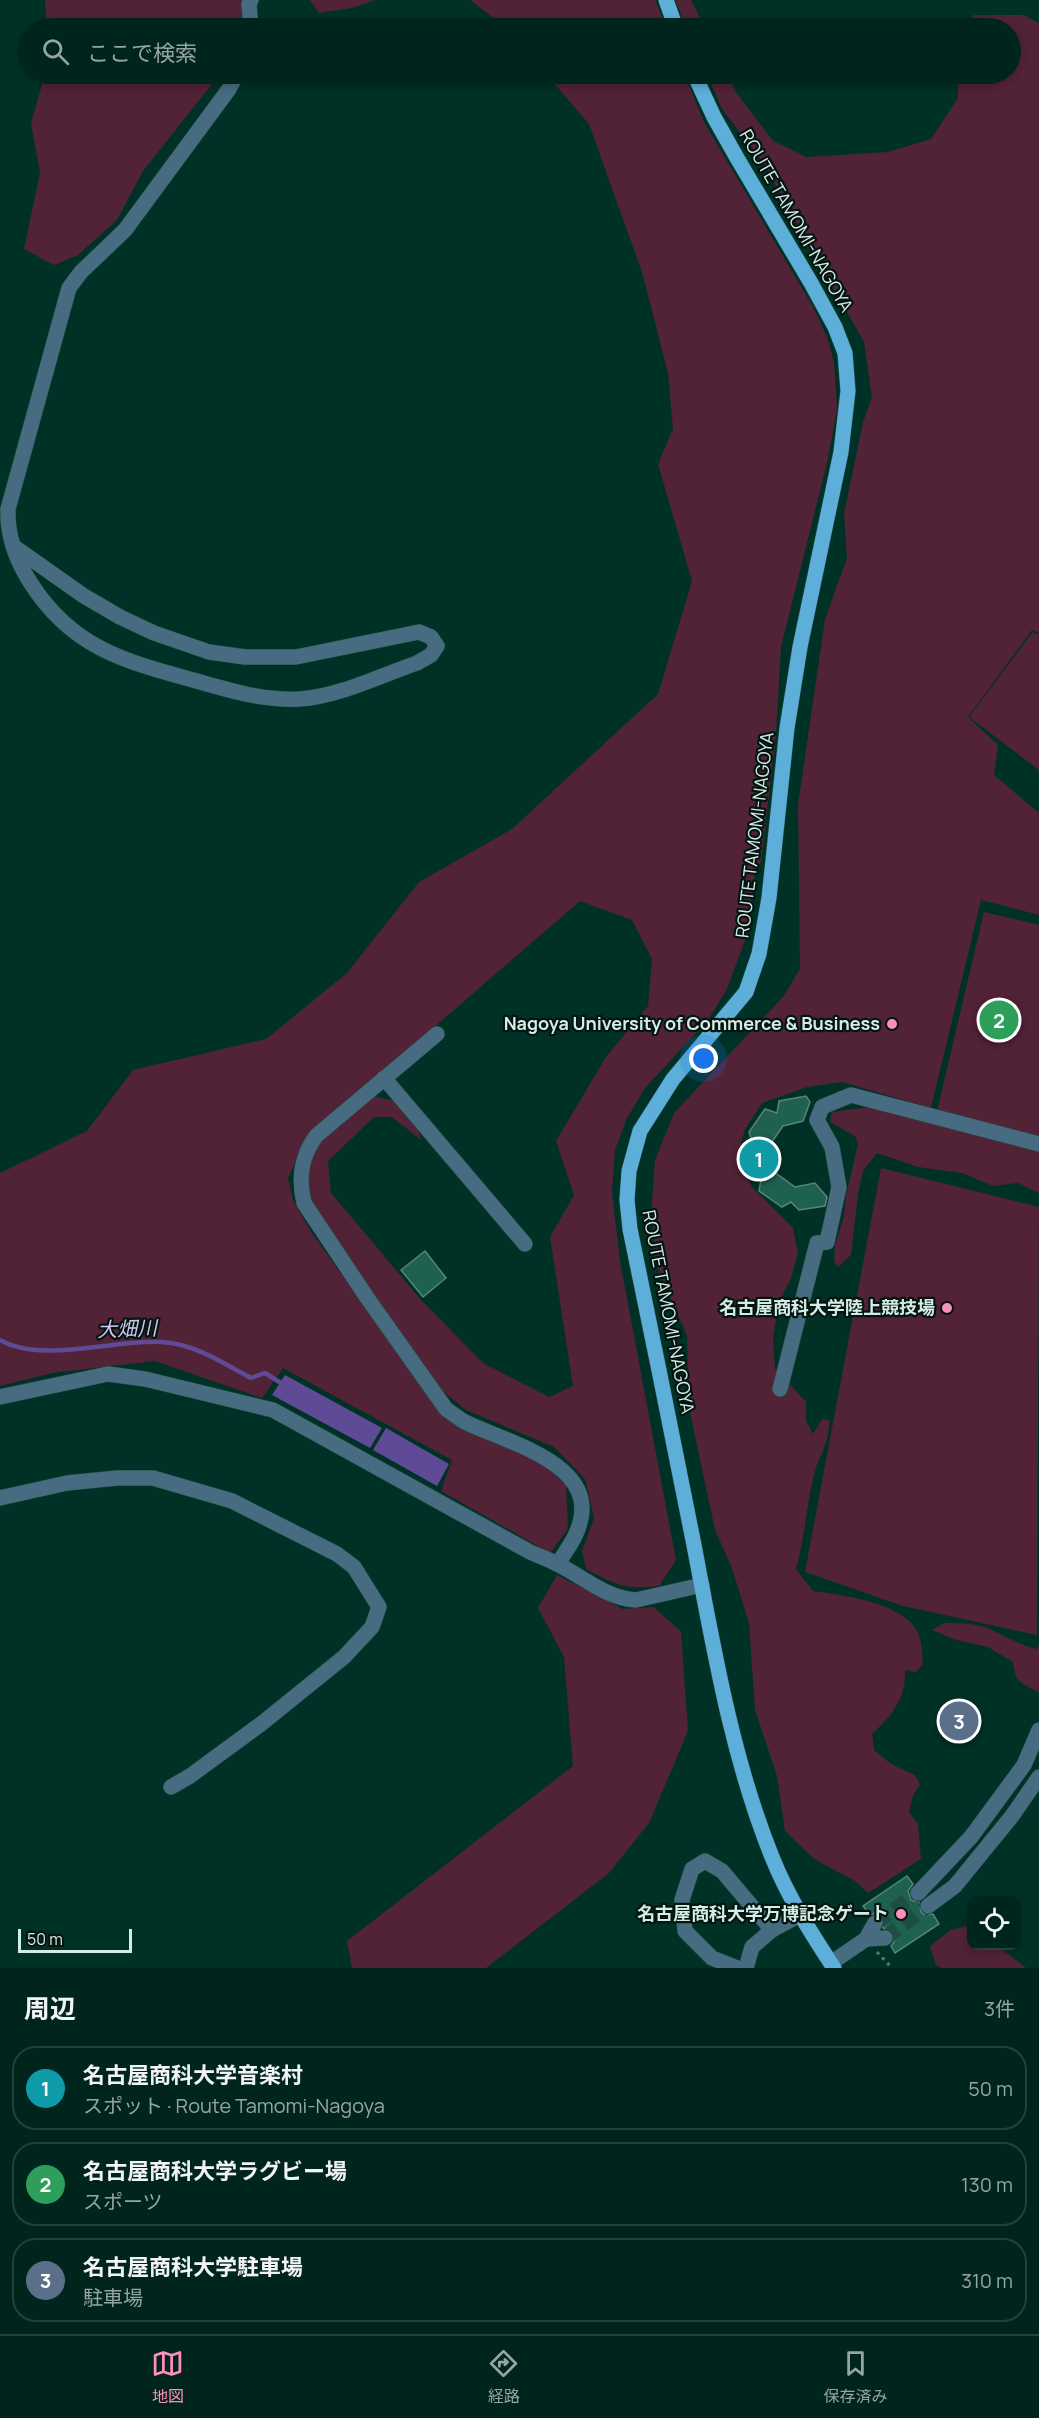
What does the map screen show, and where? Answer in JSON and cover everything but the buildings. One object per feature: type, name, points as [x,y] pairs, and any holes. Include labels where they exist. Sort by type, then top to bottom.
[{"type":"main road","points":[[666,0],[672,18]]},
{"type":"main road","name":"ROUTE TAMOMI-NAGOYA","points":[[699,84],[725,137],[835,327],[845,353],[848,391],[841,452],[800,647],[787,728],[769,898],[759,954],[746,992],[673,1079],[640,1131],[629,1171],[627,1200],[630,1229],[702,1585],[731,1725],[748,1791],[772,1859],[800,1915],[833,1966]]},
{"type":"street","points":[[250,18],[249,4],[251,0]]},
{"type":"street","points":[[13,546],[84,596],[120,617],[154,633],[209,652],[245,657],[296,657],[418,632],[431,637],[436,646],[431,655],[417,663],[329,693],[303,699],[279,699],[243,694],[117,657],[74,633],[40,597],[24,572],[13,546],[7,524],[8,509],[69,288],[81,272],[125,230],[232,84]]},
{"type":"street","points":[[437,1034],[329,1124],[307,1149],[302,1165],[300,1185],[304,1203],[446,1409],[463,1421],[543,1455],[565,1472],[579,1493],[580,1517],[575,1536],[558,1564]]},
{"type":"street","points":[[384,1078],[525,1244]]},
{"type":"street","points":[[780,1389],[816,1243],[828,1242],[839,1187],[832,1147],[817,1120],[822,1107],[852,1095],[1039,1144]]},
{"type":"street","points":[[0,1397],[108,1374],[145,1379],[273,1410],[530,1552],[558,1564],[606,1593],[636,1600],[702,1585]]},
{"type":"street","points":[[0,1498],[67,1483],[117,1478],[153,1478],[232,1502],[292,1529],[337,1554],[354,1567],[367,1586],[379,1607],[372,1627],[344,1657],[261,1724],[190,1776],[171,1787]]},
{"type":"street","points":[[918,1893],[971,1837],[1024,1765],[1039,1730]]},
{"type":"street","points":[[928,1906],[955,1886],[1017,1809],[1039,1777]]},
{"type":"street","points":[[737,1968],[712,1958],[685,1931],[682,1900],[692,1869],[705,1861],[722,1871],[772,1930]]},
{"type":"street","points":[[746,1968],[752,1947],[772,1930],[800,1915]]},
{"type":"street","points":[[833,1966],[867,1939],[875,1923]]},
{"type":"street","points":[[867,1939],[885,1938]]},
{"type":"shaded area","points":[[45,0],[247,0],[243,18],[46,18]]},
{"type":"shaded area","points":[[310,0],[375,0],[352,8],[319,13]]},
{"type":"shaded area","points":[[470,0],[655,0],[663,18],[494,18]]},
{"type":"shaded area","points":[[675,0],[691,0],[700,18],[683,18]]},
{"type":"shaded area","points":[[974,15],[1023,15],[1039,23],[1039,633],[1032,630],[968,717],[998,745],[994,775],[1039,813],[1039,915],[981,900],[931,1108],[842,1082],[807,1087],[762,1103],[745,1129],[739,1151],[742,1167],[752,1187],[793,1228],[798,1253],[791,1278],[779,1302],[773,1337],[775,1368],[806,1402],[806,1421],[813,1434],[822,1419],[829,1420],[828,1436],[811,1487],[796,1569],[813,1591],[857,1598],[902,1615],[912,1624],[921,1642],[923,1664],[916,1672],[905,1670],[903,1690],[896,1706],[872,1734],[874,1750],[891,1764],[915,1775],[920,1785],[913,1795],[909,1812],[918,1824],[921,1859],[868,1893],[855,1881],[814,1859],[785,1831],[777,1776],[755,1710],[749,1623],[732,1568],[715,1530],[689,1408],[687,1336],[655,1262],[652,1203],[655,1160],[674,1113],[783,997],[800,969],[798,805],[825,619],[847,558],[844,514],[863,422],[872,397],[864,342],[762,161],[722,109],[711,84],[732,84],[773,141],[807,157],[888,152],[931,139],[958,98],[958,84],[1021,84],[1021,18],[972,18]]},
{"type":"shaded area","points":[[42,84],[212,84],[143,171],[117,220],[78,255],[54,265],[24,249],[40,173],[31,123]]},
{"type":"shaded area","points":[[555,84],[688,84],[704,122],[813,307],[827,337],[834,362],[837,410],[827,463],[781,647],[776,733],[761,862],[755,872],[746,938],[727,989],[708,1020],[645,1088],[627,1118],[615,1150],[612,1191],[620,1261],[676,1560],[659,1586],[647,1587],[621,1585],[586,1569],[582,1551],[594,1518],[585,1479],[554,1447],[466,1410],[434,1384],[311,1207],[304,1173],[316,1142],[373,1096],[395,1101],[417,1126],[421,1140],[392,1117],[374,1117],[328,1161],[331,1193],[422,1301],[483,1363],[549,1397],[573,1386],[550,1237],[574,1195],[556,1141],[606,1057],[648,1006],[652,959],[632,920],[580,901],[307,1137],[288,1178],[293,1200],[311,1232],[440,1410],[472,1431],[544,1465],[566,1485],[568,1529],[550,1553],[441,1491],[452,1460],[283,1368],[262,1398],[155,1361],[52,1373],[0,1386],[0,1173],[87,1131],[133,1070],[266,1039],[347,973],[419,882],[512,829],[658,694],[692,581],[658,464],[673,429],[668,373],[642,272],[589,124]]},
{"type":"shaded area","points":[[1033,632],[1039,635],[1039,770],[969,717]]},
{"type":"shaded area","points":[[984,912],[1039,925],[1039,1140],[936,1115]]},
{"type":"shaded area","points":[[870,1107],[1039,1150],[1039,1193],[1018,1183],[993,1186],[962,1173],[918,1167],[877,1153],[863,1171],[851,1255],[838,1267],[834,1261],[835,1245],[844,1216],[846,1195],[858,1144],[855,1136],[830,1122],[832,1112]]},
{"type":"shaded area","name":"名古屋商科大学陸上競技場","points":[[881,1168],[1039,1207],[1037,1635],[903,1606],[805,1572]]},
{"type":"shaded area","points":[[285,1375],[382,1428],[370,1448],[272,1395]]},
{"type":"shaded area","points":[[386,1428],[449,1464],[437,1486],[373,1450]]},
{"type":"shaded area","points":[[557,1575],[623,1609],[654,1607],[681,1632],[688,1731],[649,1823],[609,1873],[486,1968],[352,1968],[347,1941],[573,1766],[564,1657],[538,1608]]},
{"type":"shaded area","points":[[944,1623],[977,1625],[1030,1647],[1037,1649],[1039,1645],[1039,1692],[1020,1682],[1015,1674],[1013,1662],[988,1647],[956,1640],[932,1630]]},
{"type":"shaded area","points":[[967,1926],[967,1950],[1003,1950],[1026,1968],[942,1968],[936,1965],[930,1946],[951,1930]]},
{"type":"waterway","name":"大畑川","points":[[0,1340],[17,1347],[36,1350],[162,1342],[197,1350],[251,1378],[265,1373],[281,1383]]},
{"type":"tunnel","points":[[875,1923],[918,1893]]},
{"type":"tunnel","points":[[885,1938],[928,1906]]},
{"type":"place","name":"名古屋商科大学ラグビー場","points":[[999,1020]]},
{"type":"place","name":"Nagoya University of Commerce & Business","points":[[892,1024]]},
{"type":"place","name":"名古屋商科大学音楽村","points":[[759,1159]]},
{"type":"place","name":"名古屋商科大学陸上競技場","points":[[947,1308]]},
{"type":"place","name":"名古屋商科大学駐車場","points":[[959,1721]]},
{"type":"place","name":"名古屋商科大学万博記念ゲート","points":[[901,1914]]}]
